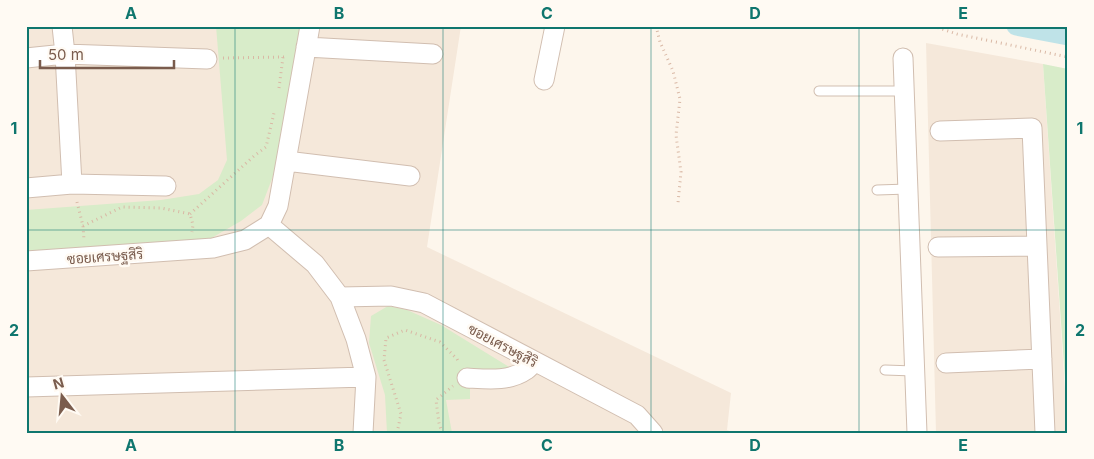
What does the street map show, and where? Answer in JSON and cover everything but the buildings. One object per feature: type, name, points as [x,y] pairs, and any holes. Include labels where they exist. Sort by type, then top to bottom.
[{"type":"street","points":[[62,26],[72,184]]},
{"type":"street","points":[[310,26],[278,206],[269,225],[315,264],[340,297],[356,339],[366,376],[363,433]]},
{"type":"street","points":[[544,80],[555,26]]},
{"type":"street","points":[[305,53],[433,54]]},
{"type":"street","points":[[26,58],[65,54],[207,59]]},
{"type":"street","points":[[903,58],[917,433]]},
{"type":"street","points":[[940,131],[1032,128],[1046,433]]},
{"type":"street","points":[[286,161],[410,176]]},
{"type":"street","points":[[26,188],[72,184],[166,186]]},
{"type":"street","name":"ซอยเศรษฐสิริ","points":[[26,261],[213,248],[245,240],[269,225]]},
{"type":"street","points":[[938,247],[1037,246]]},
{"type":"street","name":"ซอยเศรษฐสิริ","points":[[340,297],[391,296],[424,303],[636,415],[653,433]]},
{"type":"street","points":[[946,363],[1042,360]]},
{"type":"street","points":[[461,375],[493,379],[516,375],[535,362]]},
{"type":"street","points":[[26,387],[366,376]]},
{"type":"lane","points":[[819,91],[904,91]]},
{"type":"lane","points":[[877,190],[908,189]]},
{"type":"lane","points":[[885,370],[914,371]]},
{"type":"path","points":[[656,26],[660,42],[673,71],[680,99],[676,135],[682,172],[678,203]]},
{"type":"path","points":[[933,26],[957,34],[1068,57]]},
{"type":"path","points":[[207,59],[283,56],[305,53]]},
{"type":"path","points":[[278,95],[283,56]]},
{"type":"path","points":[[190,214],[266,147],[276,105]]},
{"type":"path","points":[[72,184],[83,226],[85,257]]},
{"type":"path","points":[[83,226],[122,207],[161,208],[190,214]]},
{"type":"path","points":[[190,214],[193,225],[191,249]]},
{"type":"path","points":[[397,433],[401,414],[384,360],[386,338],[405,330],[440,342],[457,359],[461,375],[436,400],[438,423],[442,433]]},
{"type":"shaded area","points":[[26,26],[461,26],[427,247],[731,393],[727,430],[735,433],[26,433]]},
{"type":"shaded area","points":[[926,43],[1043,64],[1068,433],[936,433]]},
{"type":"green space","points":[[216,26],[300,26],[275,171],[262,205],[241,221],[208,240],[26,253],[26,210],[161,200],[199,194],[218,180],[227,160]]},
{"type":"green space","points":[[1043,64],[1068,69],[1068,423]]},
{"type":"green space","points":[[388,306],[407,310],[441,325],[514,370],[470,370],[470,399],[446,400],[452,433],[387,433],[385,395],[369,343],[371,316]]},
{"type":"waterway","points":[[1016,26],[1068,36]]}]
